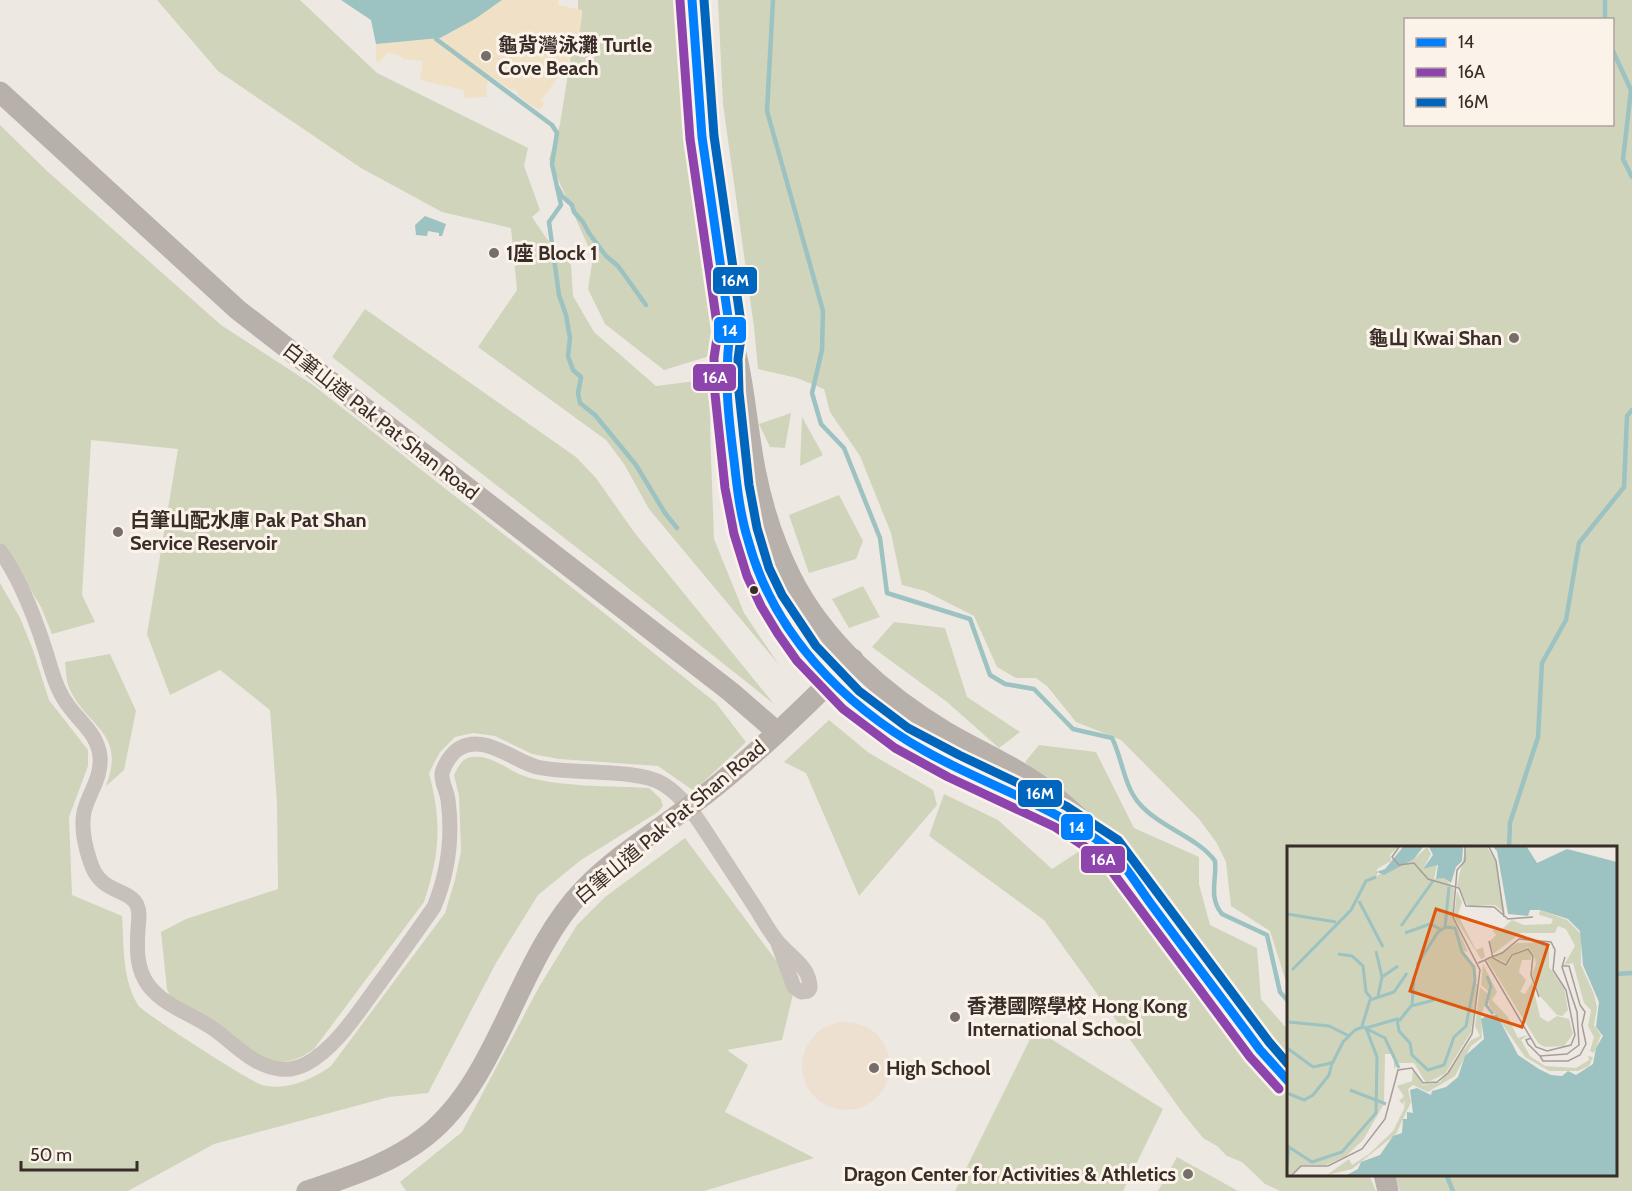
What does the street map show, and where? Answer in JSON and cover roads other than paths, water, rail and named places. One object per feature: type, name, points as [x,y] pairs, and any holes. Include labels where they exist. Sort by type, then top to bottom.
[{"type":"main road","points":[[693,0],[702,137],[730,331],[739,360],[752,452],[761,494],[790,576],[803,599],[834,639],[891,694],[927,721],[1018,771],[1080,818],[1110,849],[1260,1050],[1287,1080]]},
{"type":"main road","name":"白筆山道 Pak Pat Shan Road","points":[[0,92],[238,310],[731,692],[777,732]]},
{"type":"main road","points":[[730,331],[726,359],[729,421],[740,506],[749,545],[762,580],[781,616],[802,647],[852,702],[903,739],[1059,815],[1110,849]]},
{"type":"main road","name":"白筆山道 Pak Pat Shan Road","points":[[307,1191],[394,1157],[426,1136],[465,1092],[545,939],[586,887],[728,776],[853,659]]},
{"type":"main road","points":[[1384,1176],[1388,1191]]},
{"type":"street","points":[[0,551],[9,563],[31,613],[60,693],[79,721],[94,735],[96,740],[100,768],[83,818],[86,845],[92,868],[100,880],[110,888],[128,896],[137,905],[139,913],[138,960],[144,978],[152,990],[163,999],[206,1024],[260,1063],[279,1069],[296,1068],[311,1061],[351,1023],[434,907],[440,892],[449,850],[448,798],[442,775],[449,758],[460,748],[482,745],[528,764],[558,771],[640,776],[654,779],[673,790],[682,813],[777,941]]},
{"type":"water","points":[[341,0],[502,0],[475,19],[440,38],[376,44],[371,20]]},
{"type":"water","points":[[425,216],[446,224],[442,236],[439,236],[439,233],[428,231],[427,236],[416,235],[415,225]]},
{"type":"waterway","points":[[773,0],[767,111],[823,311],[822,350],[812,393],[821,424],[844,448],[880,538],[887,593],[970,619],[990,675],[1005,684],[1034,689],[1073,729],[1112,738],[1129,788],[1138,802],[1146,811],[1199,845],[1215,861],[1214,895],[1222,914],[1267,935],[1280,992],[1287,1000]]},
{"type":"waterway","points":[[1605,0],[1605,18]]},
{"type":"waterway","points":[[436,39],[552,125],[557,133],[552,164],[561,205],[549,222],[559,295],[566,315],[570,338],[568,356],[573,370],[581,377],[578,393],[580,403],[595,415],[636,465],[665,513],[677,528]]},
{"type":"waterway","points":[[1614,53],[1631,90],[1623,159],[1632,177]]},
{"type":"waterway","points":[[558,188],[606,256],[618,266],[646,305]]},
{"type":"waterway","points":[[1509,846],[1510,823],[1538,737],[1542,663],[1566,620],[1579,543],[1624,487],[1627,416],[1632,410]]},
{"type":"waterway","points":[[1617,974],[1632,973]]},
{"type":"waterway","points":[[1447,1176],[1453,1191]]},
{"type":"place","name":"龜背灣泳灘 Turtle Cove Beach","points":[[486,56]]},
{"type":"place","name":"1座 Block 1","points":[[494,253]]},
{"type":"place","name":"龜山 Kwai Shan","points":[[1514,338]]},
{"type":"place","name":"白筆山配水庫 Pak Pat Shan Service Reservoir","points":[[118,532]]},
{"type":"place","name":"香港國際學校 Hong Kong International School","points":[[955,1017]]},
{"type":"place","name":"High School","points":[[874,1068]]},
{"type":"place","name":"Dragon Center for Activities & Athletics","points":[[1188,1174]]}]
